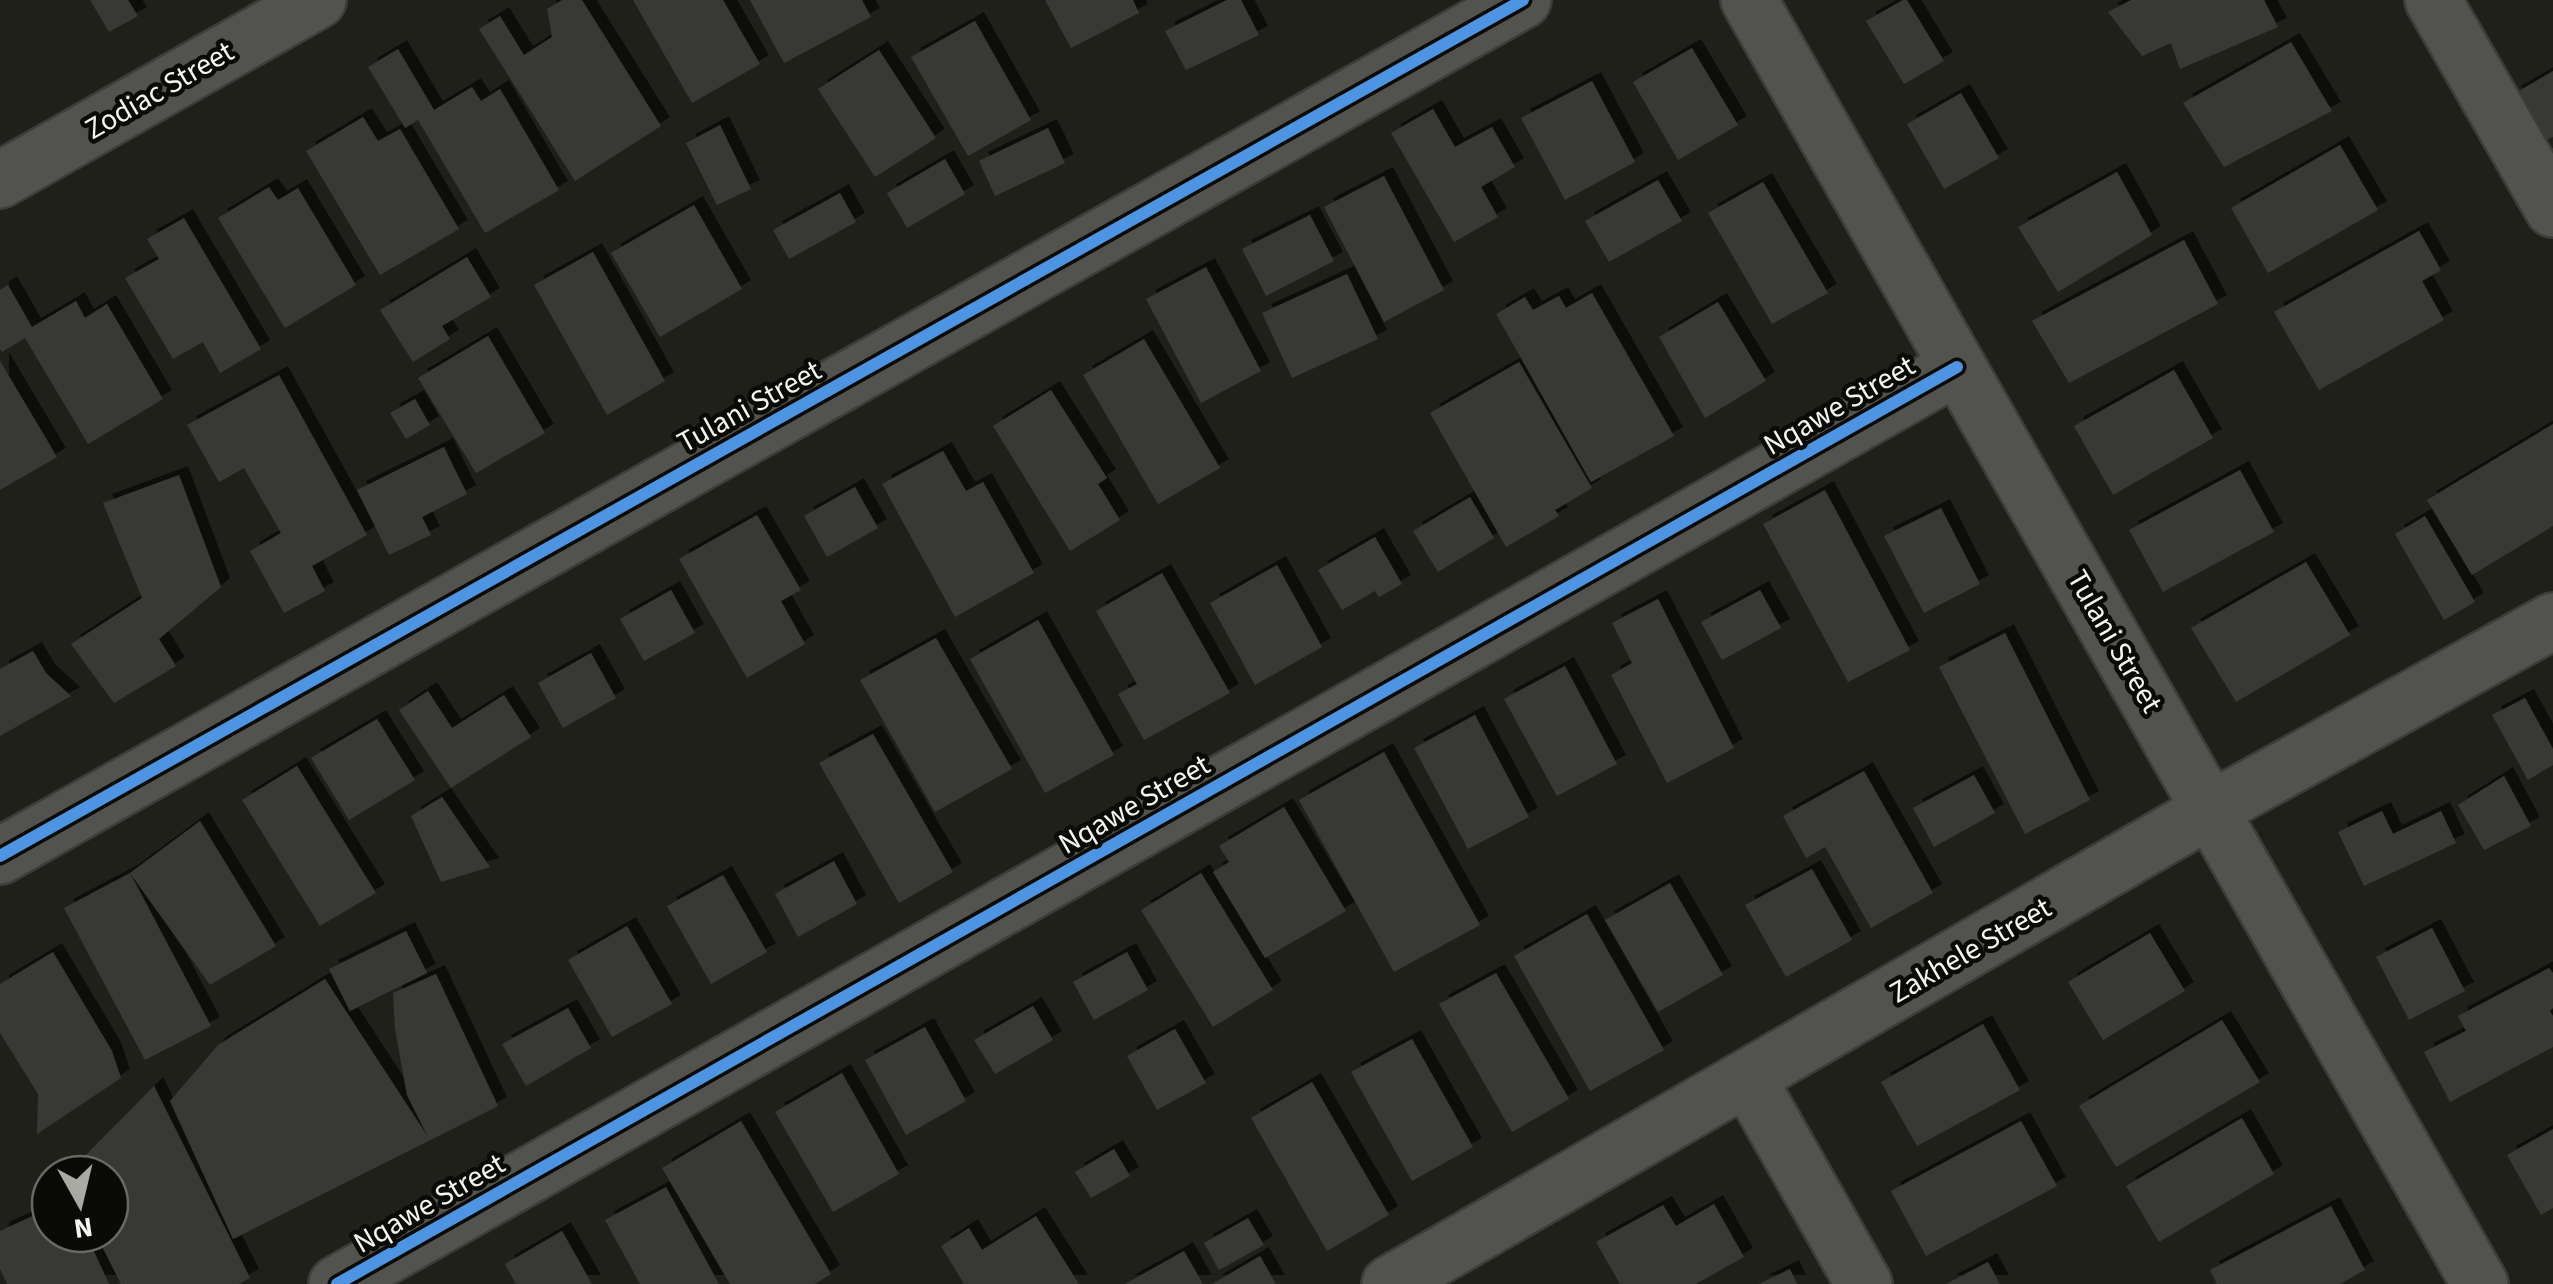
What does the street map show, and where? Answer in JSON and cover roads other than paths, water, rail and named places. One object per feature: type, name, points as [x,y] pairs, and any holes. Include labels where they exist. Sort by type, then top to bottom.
[{"type":"street","name":"Zodiac Street","points":[[0,180],[318,0]]},
{"type":"street","name":"Tulani Street","points":[[0,856],[1524,0]]},
{"type":"street","name":"Tulani Street","points":[[1749,0],[2480,1284]]},
{"type":"street","points":[[2434,0],[2553,209]]},
{"type":"street","name":"Nqawe Street","points":[[337,1284],[1956,367]]},
{"type":"street","name":"Zakhele Street","points":[[1390,1284],[2212,809],[2553,621]]},
{"type":"street","points":[[1748,1078],[1864,1284]]}]
